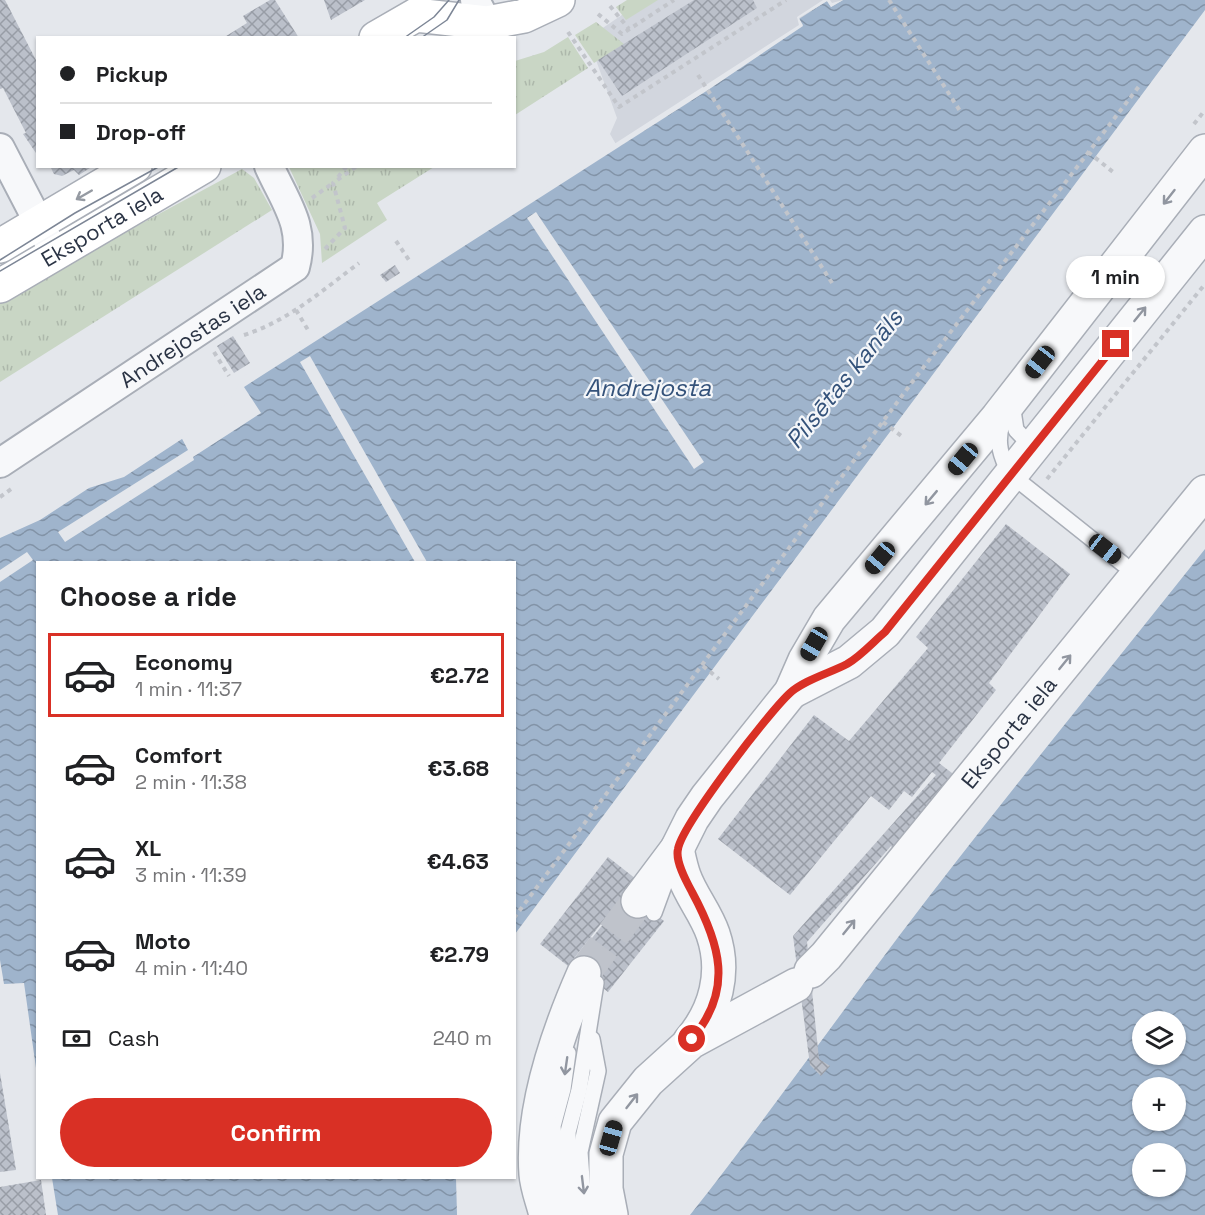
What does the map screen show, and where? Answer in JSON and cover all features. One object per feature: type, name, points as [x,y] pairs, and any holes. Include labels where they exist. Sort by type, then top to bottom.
[{"type":"main road","points":[[379,36],[424,8],[476,20],[524,16],[558,0]]},
{"type":"main road","name":"Eksporta iela","points":[[0,246],[132,168]]},
{"type":"main road","name":"Eksporta iela","points":[[0,286],[201,168]]},
{"type":"street","points":[[0,148],[55,254]]},
{"type":"street","points":[[646,907],[692,819],[707,797],[791,692],[834,648],[963,459],[1205,151]]},
{"type":"street","name":"Andrejostas iela","points":[[0,463],[295,267],[300,247],[292,212],[270,168]]},
{"type":"street","points":[[791,692],[834,648],[885,632],[1002,484],[1032,435],[1205,232]]},
{"type":"street","name":"Eksporta iela","points":[[683,1049],[691,1042],[803,978],[826,956],[1205,492]]},
{"type":"street","points":[[611,1215],[606,1189],[606,1154],[615,1122],[648,1081],[683,1049],[700,1029],[716,998],[720,969],[713,934],[684,877],[677,849]]},
{"type":"street","points":[[546,1215],[536,1175],[538,1123],[557,1041],[579,1016],[590,978]]},
{"type":"lane","points":[[1012,398],[1032,435]]},
{"type":"lane","points":[[1002,484],[1003,460],[997,439],[1012,398]]},
{"type":"lane","points":[[963,459],[979,451],[992,452],[999,464],[999,477],[1002,484],[1123,564]]},
{"type":"lane","points":[[561,1215],[553,1126],[579,1016]]},
{"type":"lane","points":[[575,1215],[569,1179],[568,1132],[579,1090],[579,1016]]},
{"type":"lane","points":[[579,1016],[598,1071],[580,1152],[583,1192],[590,1215]]},
{"type":"path","points":[[598,14],[622,34],[674,0]]},
{"type":"path","points":[[568,32],[619,107],[786,0]]},
{"type":"path","points":[[889,0],[960,111]]},
{"type":"path","points":[[610,6],[629,29]]},
{"type":"path","points":[[698,75],[834,286]]},
{"type":"path","points":[[516,915],[883,422],[1140,85]]},
{"type":"path","points":[[1088,152],[1113,172]]},
{"type":"path","points":[[333,183],[345,168]]},
{"type":"path","points":[[292,212],[354,168]]},
{"type":"path","points":[[325,249],[345,228],[333,183]]},
{"type":"path","points":[[396,241],[411,263]]},
{"type":"path","points":[[237,337],[260,330],[297,310],[359,263]]},
{"type":"path","points":[[297,310],[308,330]]},
{"type":"path","points":[[213,352],[229,376]]},
{"type":"path","points":[[883,422],[904,438]]},
{"type":"path","points":[[703,666],[719,679]]},
{"type":"shaded area","points":[[644,0],[843,0],[617,146],[610,134],[617,118],[588,38]]},
{"type":"green space","points":[[627,0],[658,0],[626,20],[616,7]]},
{"type":"green space","points":[[596,22],[624,44],[594,63],[575,35]]},
{"type":"green space","points":[[568,37],[588,68],[516,114],[516,61],[544,52]]},
{"type":"green space","points":[[289,168],[432,168],[377,203],[387,220],[322,263],[320,234]]},
{"type":"green space","points":[[242,169],[254,178],[272,210],[0,382],[0,300]]},
{"type":"water","name":"Andrejosta","points":[[843,0],[1205,0],[1205,10],[516,933],[516,561],[36,561],[36,1068],[24,983],[4,984],[0,960],[0,538],[40,520],[89,488],[124,477],[220,414],[246,378],[520,208],[803,25],[799,19],[827,1],[831,7]]},
{"type":"water","points":[[1205,549],[1205,1215],[690,1215],[936,887]]},
{"type":"water","points":[[52,1179],[456,1179],[457,1215],[58,1215]]},
{"type":"pier","points":[[823,0],[830,0],[832,3],[843,0],[831,7],[827,1],[799,18],[803,26],[708,90],[244,387],[261,413],[193,457],[194,460],[65,542],[58,532],[188,450],[180,435],[218,412],[230,399],[244,376],[518,206],[799,25],[797,17]]},
{"type":"pier","points":[[536,212],[704,462],[694,469],[527,218]]},
{"type":"pier","points":[[310,356],[426,561],[414,561],[300,362]]},
{"type":"pier","points":[[27,552],[33,560],[0,582],[0,570]]},
{"type":"building","points":[[0,0],[5,0],[36,60],[36,153],[23,134],[26,133],[3,88],[0,89]]},
{"type":"building","points":[[270,0],[275,0],[298,36],[226,36],[247,23],[243,16]]},
{"type":"building","points":[[324,0],[365,0],[331,20]]},
{"type":"building","points":[[694,0],[753,0],[757,8],[622,96],[598,60]]},
{"type":"building","points":[[51,168],[90,168],[79,175],[74,170],[62,176],[54,174]]},
{"type":"building","points":[[395,265],[400,273],[386,282],[380,275]]},
{"type":"building","points":[[233,336],[250,363],[234,373],[217,346]]},
{"type":"building","points":[[1006,524],[1070,574],[989,683],[996,690],[939,763],[957,777],[897,853],[891,846],[807,942],[819,1059],[830,1066],[821,1076],[810,1065],[793,936],[936,775],[932,772],[912,797],[904,791],[889,810],[871,796],[790,895],[718,839],[814,715],[849,741],[928,648],[916,637]]},
{"type":"building","points":[[608,857],[636,879],[568,966],[540,944]]},
{"type":"building","points":[[628,893],[664,921],[608,992],[572,963]]},
{"type":"building","points":[[0,1073],[16,1170],[0,1172]]},
{"type":"building","points":[[41,1180],[46,1215],[0,1215],[0,1187]]},
{"type":"tunnel","points":[[584,973],[638,901]]},
{"type":"tram line","points":[[407,36],[434,17],[449,0]]},
{"type":"tram line","points":[[424,36],[447,20],[459,0]]},
{"type":"tram line","points":[[0,260],[75,213],[156,168]]},
{"type":"tram line","points":[[0,271],[177,168]]},
{"type":"route","points":[[692,1039],[700,1029],[716,998],[720,969],[713,934],[684,877],[677,849],[692,819],[791,692],[849,662],[885,632],[1116,344]]},
{"type":"water label","name":"Pilsētas kanāls","points":[[844,379]]}]
